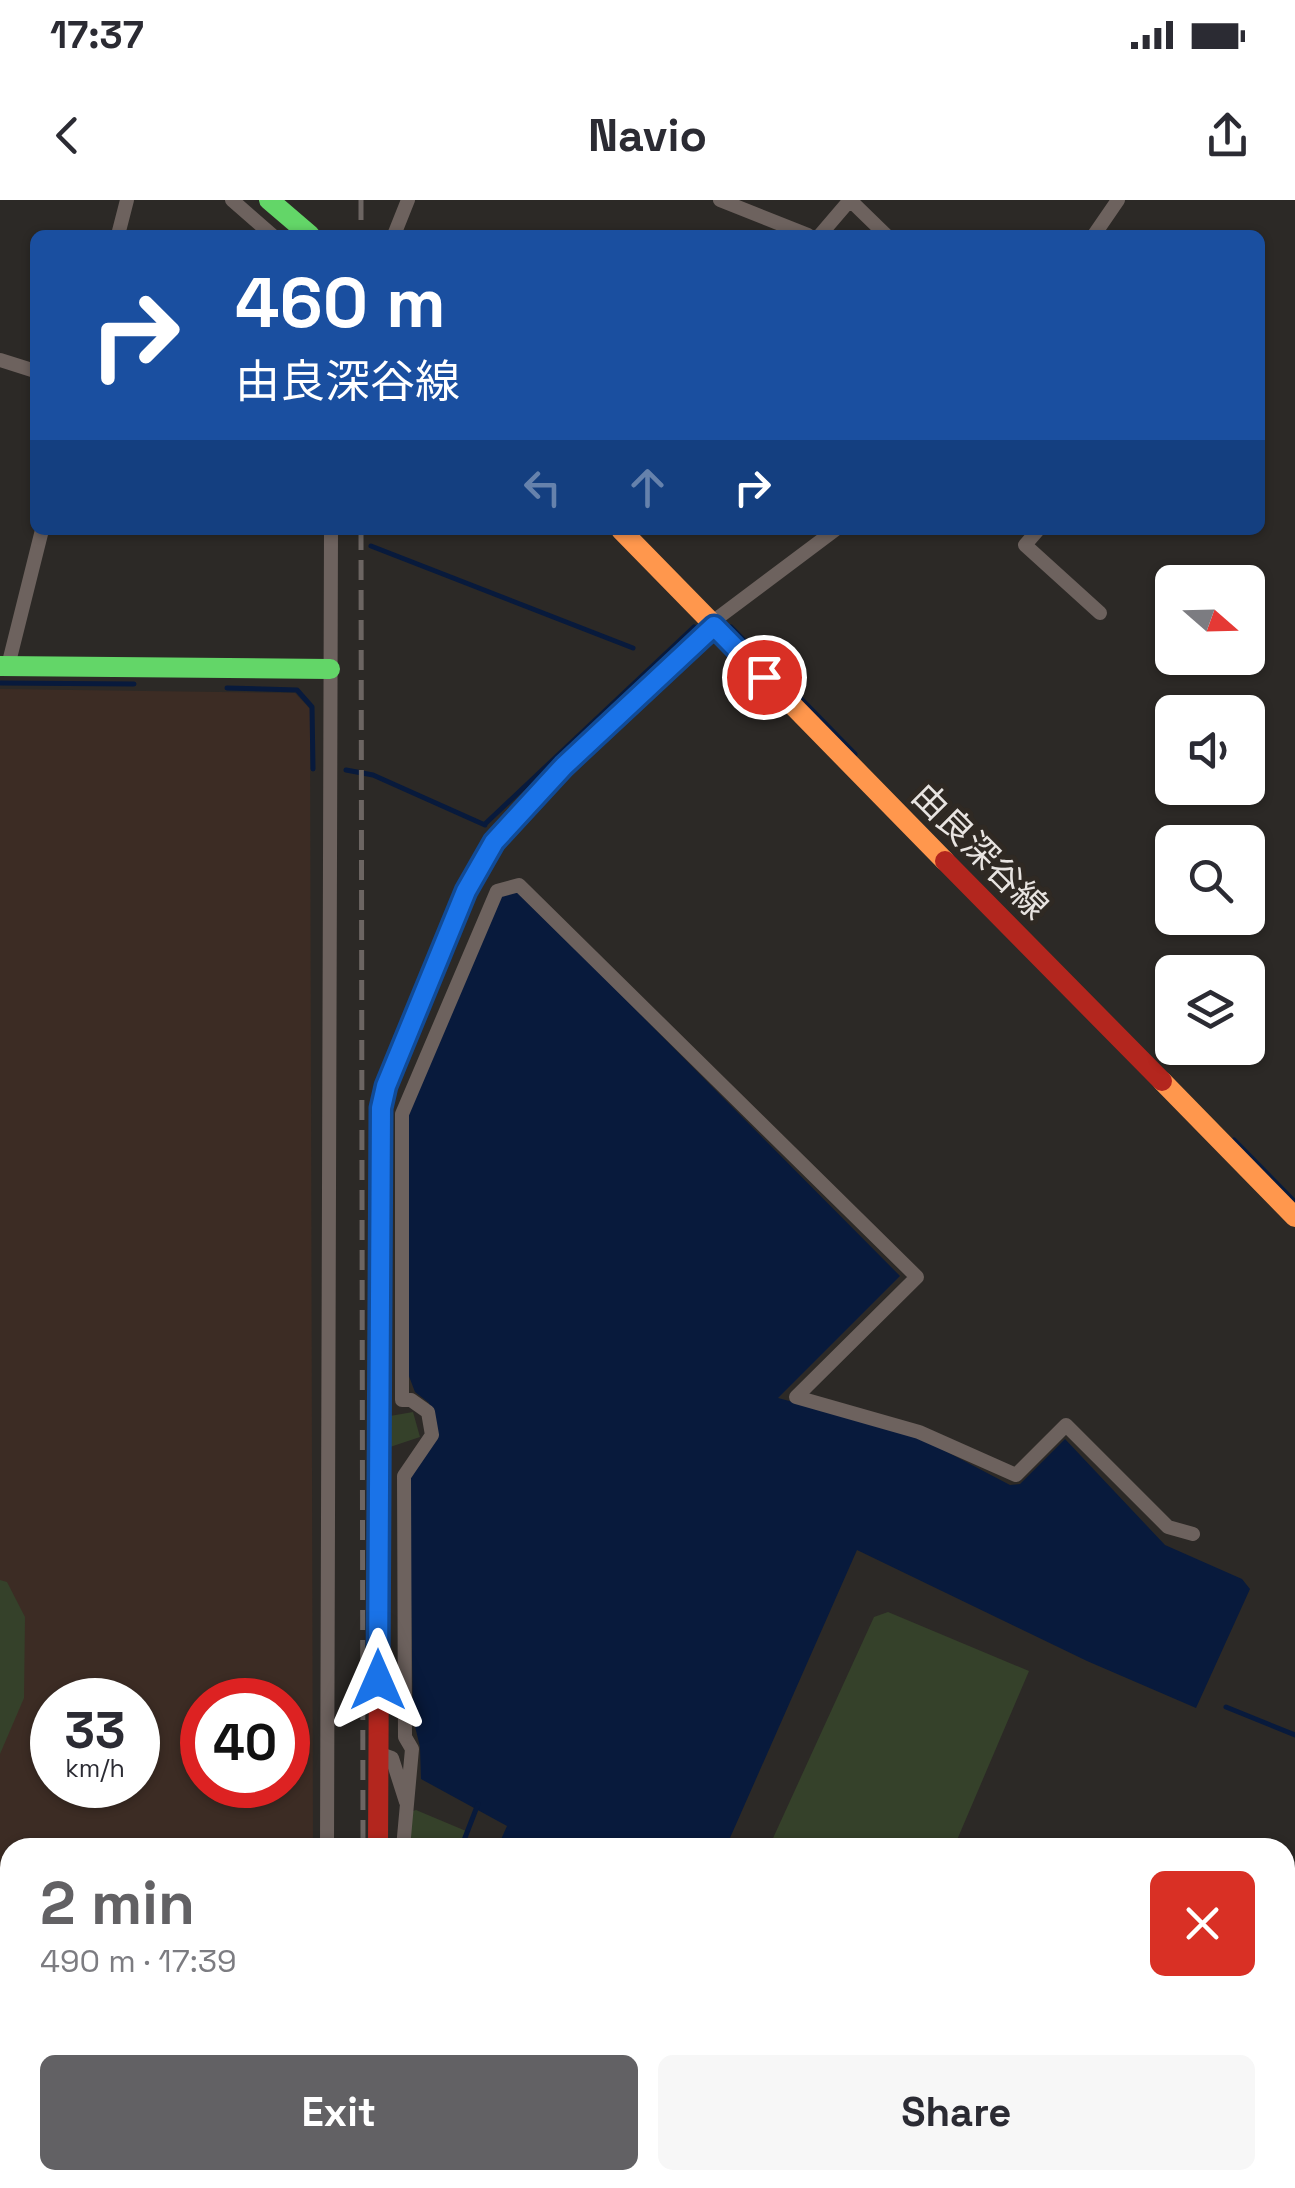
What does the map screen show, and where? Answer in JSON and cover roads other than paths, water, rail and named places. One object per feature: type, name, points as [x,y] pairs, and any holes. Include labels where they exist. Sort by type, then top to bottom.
[{"type":"street","points":[[119,230],[127,200]]},
{"type":"street","points":[[232,200],[266,230]]},
{"type":"street","points":[[269,200],[304,230]]},
{"type":"street","points":[[396,230],[408,200]]},
{"type":"street","points":[[720,200],[795,230]]},
{"type":"street","points":[[824,230],[850,200],[881,230]]},
{"type":"street","points":[[1097,230],[1118,200]]},
{"type":"street","points":[[0,360],[30,370]]},
{"type":"street","points":[[41,535],[4,666],[330,670]]},
{"type":"street","points":[[328,1838],[331,535]]},
{"type":"street","name":"由良深谷線","points":[[626,535],[1295,1217]]},
{"type":"street","points":[[378,1838],[381,1108],[386,1086],[466,891],[494,842],[564,766],[713,624],[829,535]]},
{"type":"street","points":[[1034,535],[1025,545],[1100,613]]},
{"type":"street","points":[[403,1838],[412,1749],[405,1738],[404,1476],[432,1435],[428,1412],[412,1400],[402,1400],[402,1114],[496,891],[519,885],[917,1278],[796,1397],[919,1432],[1016,1475],[1066,1425],[1168,1527],[1193,1534]]},
{"type":"street","points":[[378,1754],[392,1758],[408,1808]]},
{"type":"water","points":[[517,890],[900,1276],[778,1398],[911,1433],[1010,1485],[1020,1484],[1065,1439],[1165,1545],[1242,1579],[1250,1589],[1196,1708],[1087,1661],[857,1550],[730,1838],[502,1838],[507,1826],[421,1779],[420,1747],[413,1718],[409,1477],[434,1438],[429,1403],[415,1392],[407,1371],[407,1113],[498,895]]},
{"type":"waterway","points":[[371,546],[633,648]]},
{"type":"waterway","points":[[485,824],[694,627]]},
{"type":"waterway","points":[[731,627],[855,754]]},
{"type":"waterway","points":[[0,683],[134,684]]},
{"type":"waterway","points":[[227,688],[297,690],[312,707],[313,769]]},
{"type":"waterway","points":[[346,770],[373,775],[485,825]]},
{"type":"waterway","points":[[1234,1140],[1295,1202]]},
{"type":"waterway","points":[[1226,1707],[1295,1735]]},
{"type":"waterway","points":[[465,1838],[478,1804]]},
{"type":"railway","points":[[361,200],[361,230]]},
{"type":"railway","points":[[361,535],[363,1838]]}]
